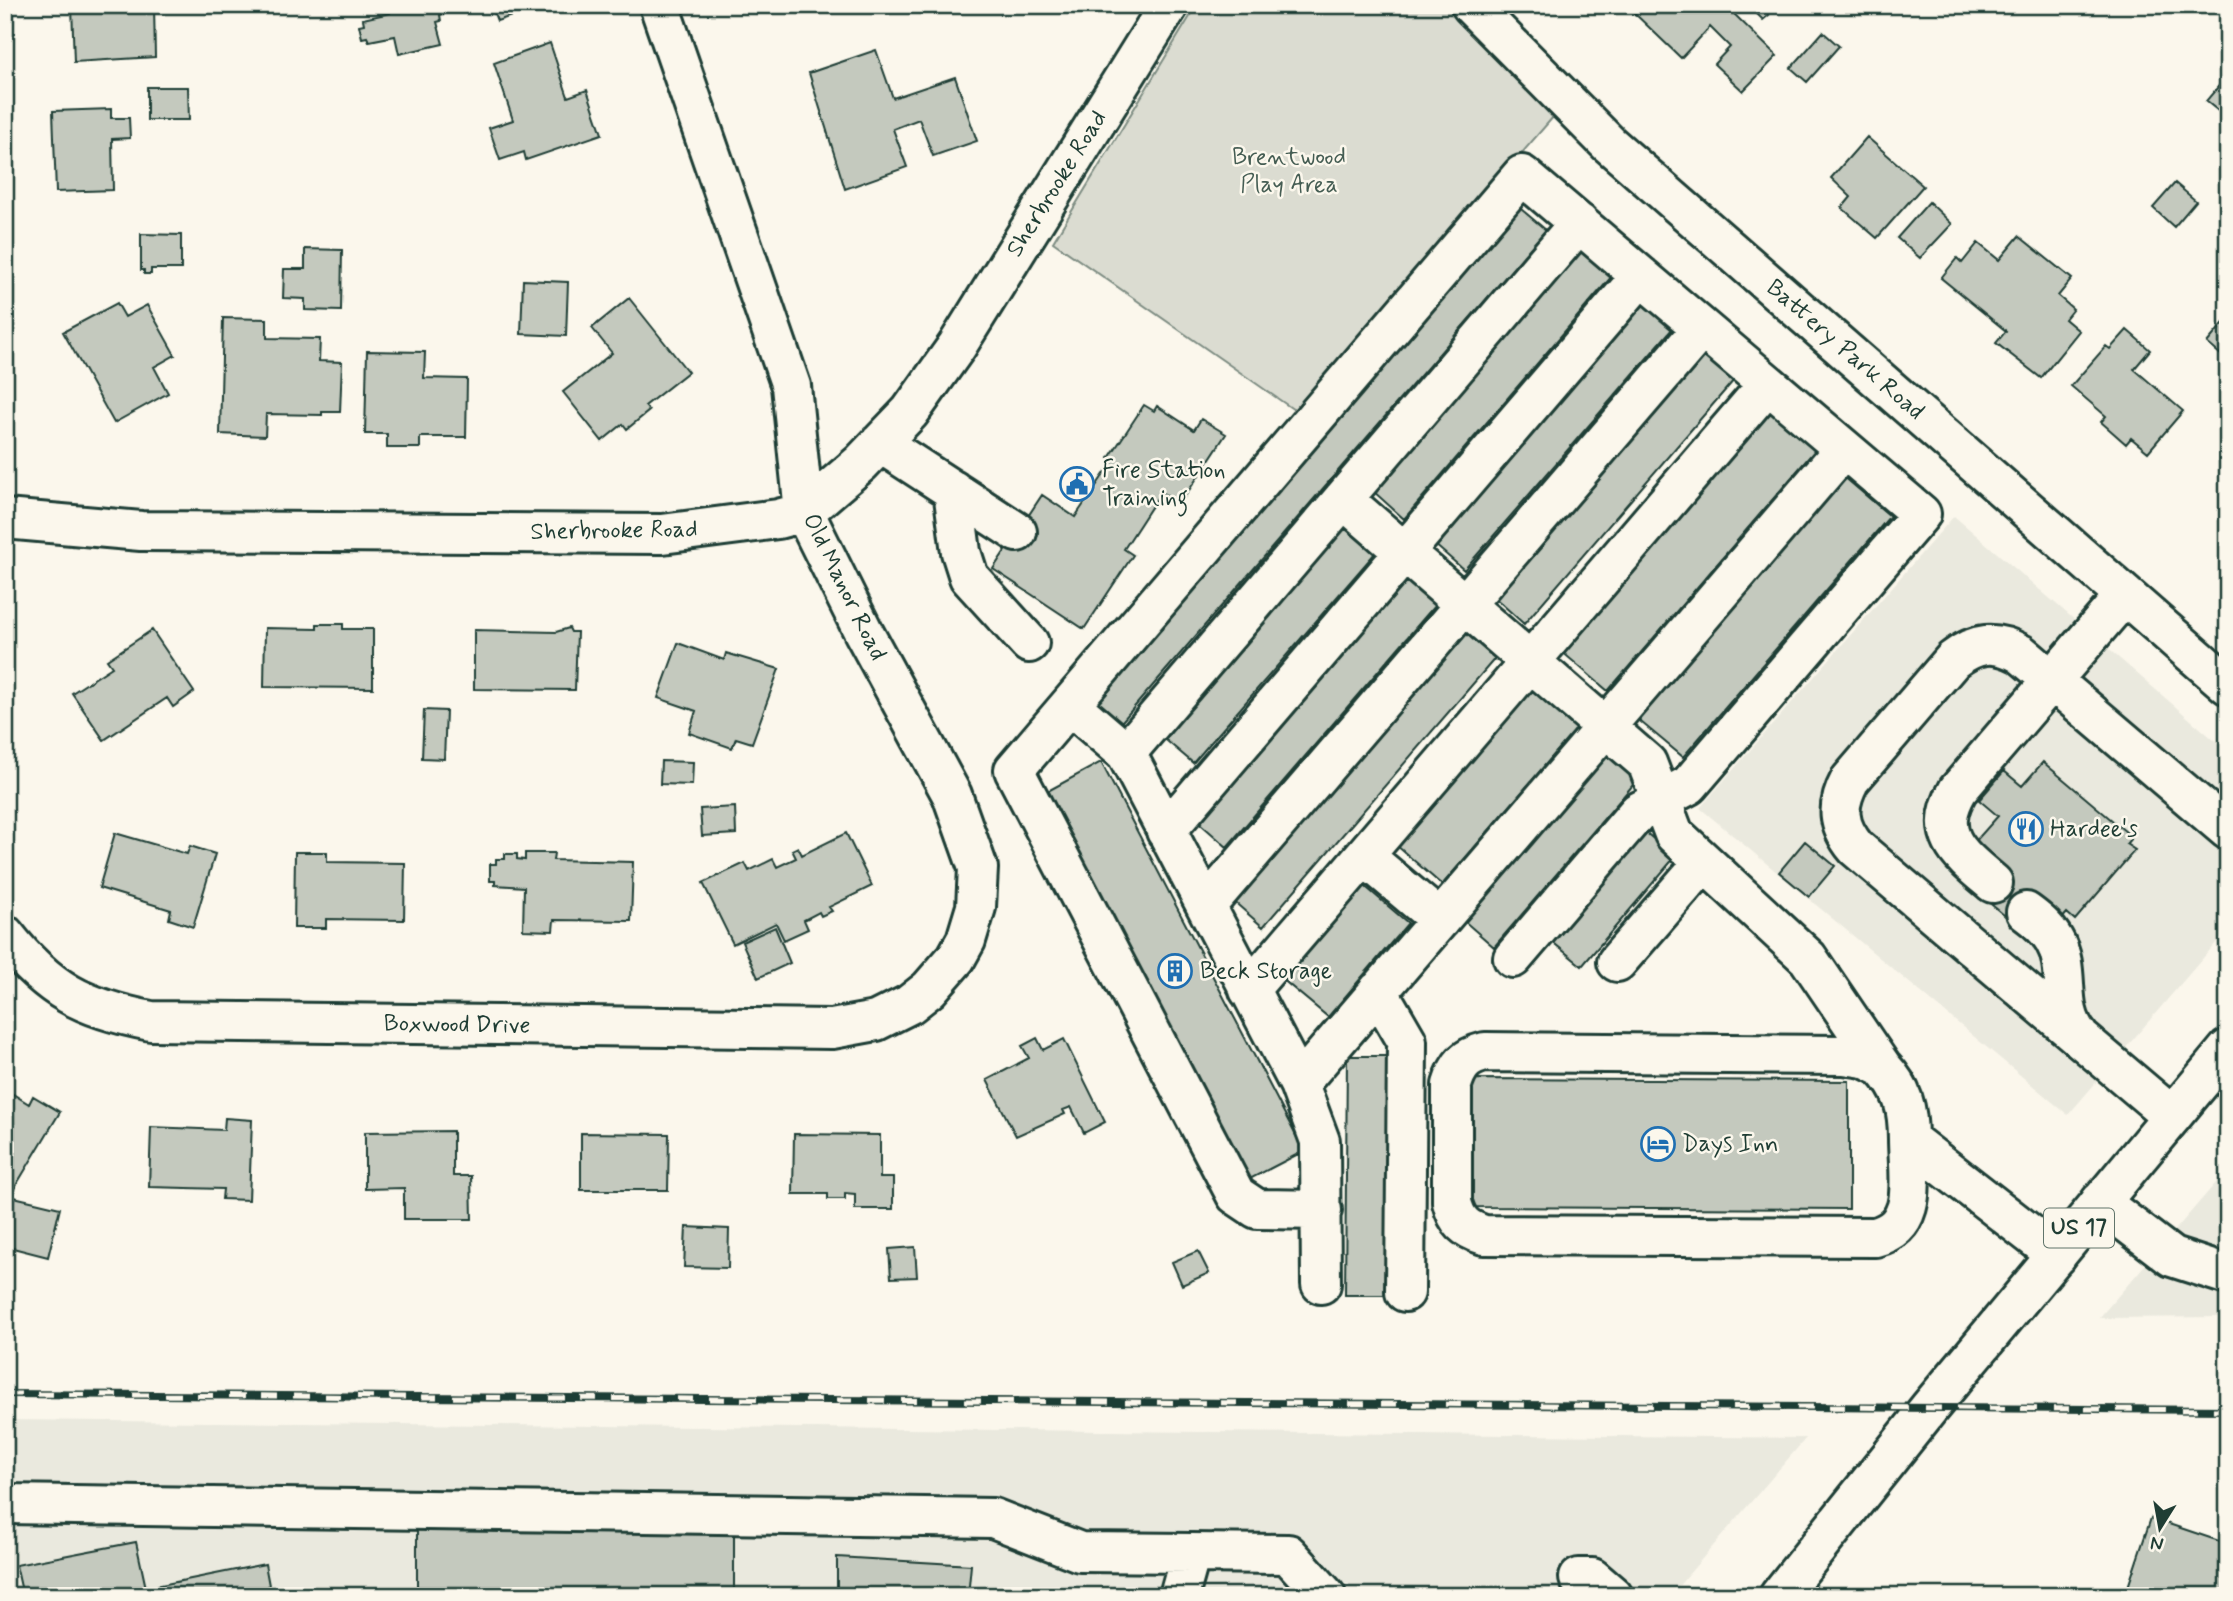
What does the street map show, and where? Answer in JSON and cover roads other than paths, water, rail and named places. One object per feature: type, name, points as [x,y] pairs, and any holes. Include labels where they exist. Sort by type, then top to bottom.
[{"type":"street","name":"Old Manor Road","points":[[659,5],[791,386],[804,512],[864,633],[952,795],[978,868],[976,907],[966,940],[957,958],[929,989]]},
{"type":"street","name":"Sherbrooke Road","points":[[5,519],[141,531],[662,534],[767,521],[804,512],[910,412],[957,346],[1169,5]]},
{"type":"street","name":"Battery Park Road","points":[[1471,5],[1609,144],[2228,685]]},
{"type":"street","points":[[1322,1210],[1257,1209],[1236,1195],[1014,770],[1522,175],[1921,514],[1689,785],[1638,812],[1513,958]]},
{"type":"street","points":[[1126,753],[1579,223]]},
{"type":"street","points":[[1166,831],[1640,276]]},
{"type":"street","points":[[1206,906],[1702,328]]},
{"type":"street","points":[[1250,990],[1768,384]]},
{"type":"street","points":[[880,443],[1017,532]]},
{"type":"street","points":[[1299,1084],[1844,449]]},
{"type":"street","points":[[953,490],[961,552],[969,577],[1029,643]]},
{"type":"street","points":[[1343,499],[1647,763],[1674,834],[1808,958],[1882,1068],[1896,1082],[1905,1100],[1908,1205],[1903,1221],[1891,1233],[1875,1237],[1484,1235],[1468,1230],[1456,1218],[1452,1202],[1452,1085],[1457,1069],[1469,1056],[1485,1052],[1844,1055],[1864,1058],[1882,1068]]},
{"type":"street","points":[[1993,883],[1952,844],[1947,825],[1949,807],[1958,790],[2125,595]]},
{"type":"street","points":[[2172,1116],[1856,848],[1844,833],[1839,815],[1841,796],[1850,780],[1953,660],[1967,648],[1985,643],[2004,645],[2052,681],[2228,830]]},
{"type":"street","points":[[1070,705],[1126,753],[1299,1084],[1321,1141],[1321,1284]]},
{"type":"street","points":[[1364,856],[1440,919]]},
{"type":"street","points":[[1617,962],[1703,863]]},
{"type":"street","points":[[2026,912],[2055,941],[2061,959],[2064,1006],[2069,1024],[2081,1039]]},
{"type":"street","name":"Boxwood Drive","points":[[5,935],[24,959],[51,984],[99,1010],[151,1021],[832,1029],[876,1021],[910,1004],[929,989]]},
{"type":"street","points":[[1378,991],[1407,1041],[1405,1292]]},
{"type":"street","name":"US 17","points":[[1791,1593],[1930,1407],[2228,1049]]},
{"type":"street","points":[[1908,1139],[2057,1255]]},
{"type":"street","points":[[2099,1202],[2172,1257],[2221,1264]]},
{"type":"street","points":[[5,1504],[993,1518],[1080,1552],[1288,1554],[1326,1596]]},
{"type":"street","points":[[1178,1596],[1191,1553]]},
{"type":"street","points":[[1579,1578],[1592,1578],[1613,1596]]},
{"type":"railway","points":[[5,1394],[2228,1410]]},
{"type":"place","name":"Fire Station Training","points":[[1077,484]]},
{"type":"place","name":"Hardee's","points":[[2026,829]]},
{"type":"place","name":"Beck Storage","points":[[1175,971]]},
{"type":"place","name":"Days Inn","points":[[1658,1144]]},
{"type":"park label","name":"Brentwood Play Area","points":[[1289,171]]}]
